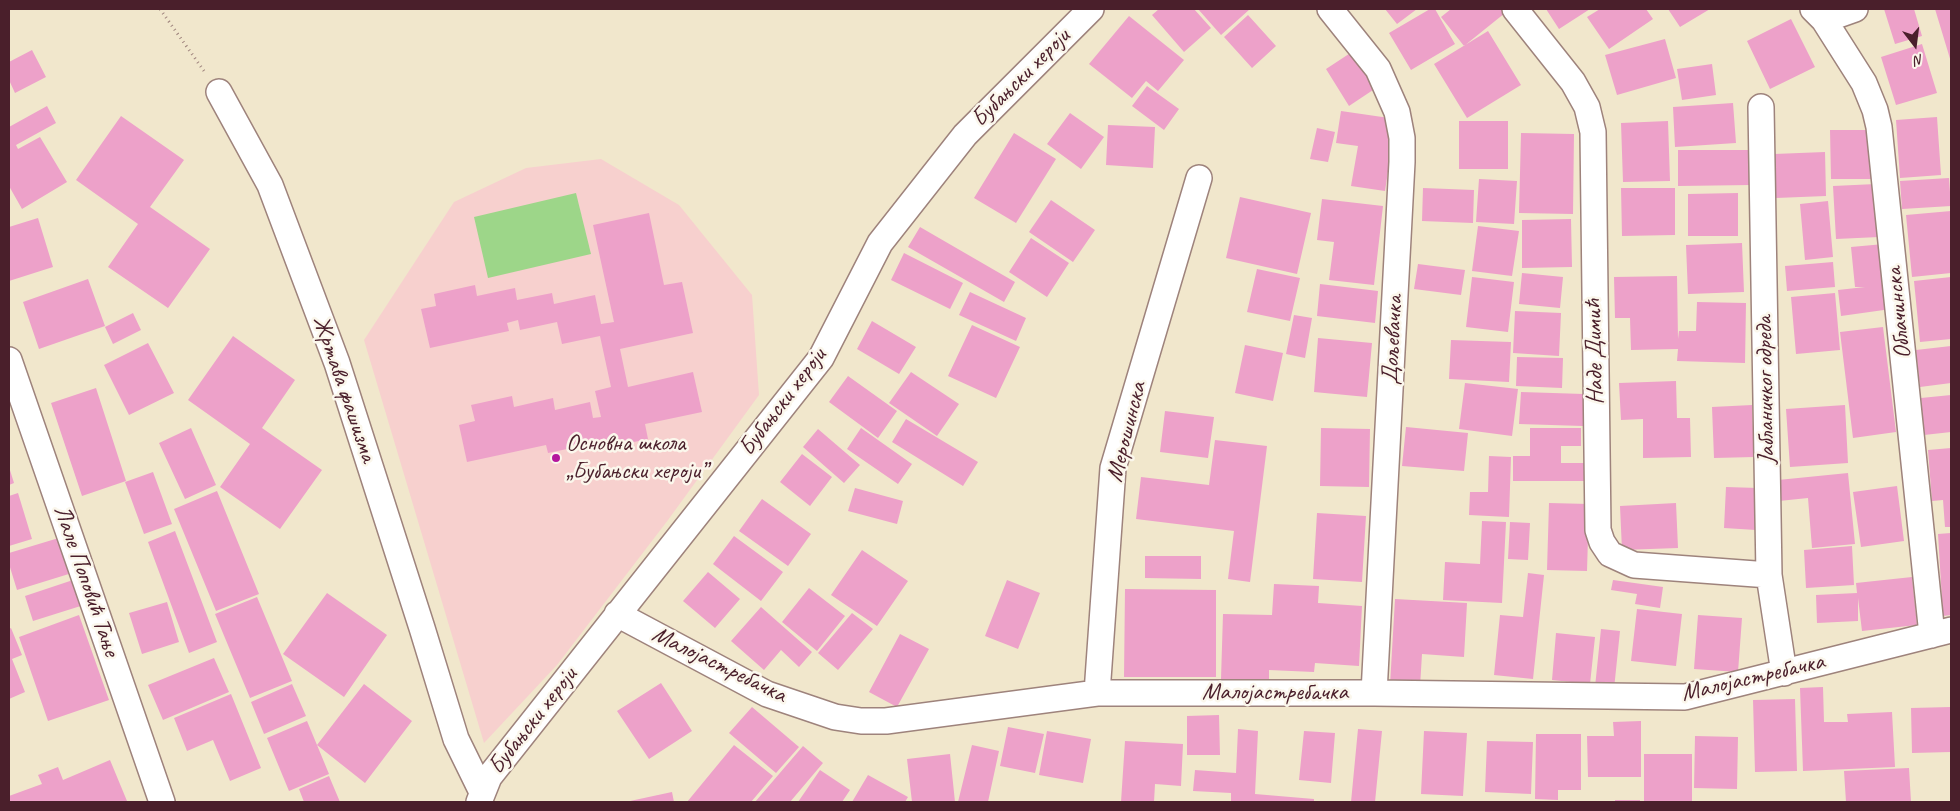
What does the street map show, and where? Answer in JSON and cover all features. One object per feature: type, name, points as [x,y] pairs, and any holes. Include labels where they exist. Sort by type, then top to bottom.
[{"type":"street","name":"Бубањски хероји","points":[[480,797],[489,777],[821,358],[880,243],[965,135],[1091,9]]},
{"type":"street","name":"Дољевачка","points":[[1330,9],[1378,69],[1397,112],[1402,138],[1374,693]]},
{"type":"street","name":"Наде Димић","points":[[1515,9],[1573,82],[1586,107],[1593,132],[1598,530],[1602,542],[1610,554],[1634,565],[1770,575]]},
{"type":"street","points":[[1819,15],[1855,9]]},
{"type":"street","name":"Облачинска","points":[[1819,15],[1864,83],[1875,110],[1879,127],[1941,633]]},
{"type":"street","name":"Жртава фашизма","points":[[219,92],[270,185],[338,362],[456,739],[480,797]]},
{"type":"street","name":"Јабланичког одреда","points":[[1761,107],[1770,575],[1784,672]]},
{"type":"street","name":"Мерошинска","points":[[1097,693],[1113,468],[1199,178]]},
{"type":"street","name":"Лале Поповић Тање","points":[[9,360],[162,802]]},
{"type":"street","name":"Малојастребачка","points":[[617,614],[767,694],[844,718],[886,722],[1097,693],[1374,693],[1684,697],[1941,633]]},
{"type":"path","points":[[160,9],[219,92]]},
{"type":"shaded area","name":"Основна школа „Бубањски хероји”","points":[[601,159],[679,205],[752,295],[759,395],[668,520],[557,665],[484,743],[364,340],[454,202],[526,168]]},
{"type":"green space","points":[[576,193],[591,254],[488,278],[474,217]]},
{"type":"building","points":[[1159,9],[1194,9],[1211,28],[1184,52],[1152,15]]},
{"type":"building","points":[[1198,9],[1250,9],[1221,35]]},
{"type":"building","points":[[1385,9],[1417,9],[1397,24]]},
{"type":"building","points":[[1430,9],[1435,9],[1455,44],[1411,70],[1389,33]]},
{"type":"building","points":[[1451,9],[1502,9],[1505,13],[1464,46],[1441,17]]},
{"type":"building","points":[[1546,9],[1590,9],[1559,29]]},
{"type":"building","points":[[1600,9],[1646,9],[1653,19],[1609,49],[1587,17]]},
{"type":"building","points":[[1668,9],[1710,9],[1680,27]]},
{"type":"building","points":[[1884,9],[1914,9],[1922,36],[1895,44]]},
{"type":"building","points":[[1935,9],[1951,9],[1951,62]]},
{"type":"building","points":[[1248,15],[1276,46],[1252,68],[1224,37]]},
{"type":"building","points":[[1129,16],[1184,60],[1158,91],[1146,81],[1132,98],[1089,64]]},
{"type":"building","points":[[1791,19],[1815,67],[1770,89],[1747,41]]},
{"type":"building","points":[[1488,31],[1521,85],[1467,118],[1434,64]]},
{"type":"building","points":[[1665,39],[1676,78],[1617,95],[1605,55]]},
{"type":"building","points":[[1922,44],[1937,93],[1896,105],[1881,57]]},
{"type":"building","points":[[1358,48],[1382,84],[1349,106],[1326,69]]},
{"type":"building","points":[[32,50],[46,77],[15,93],[9,80],[9,62]]},
{"type":"building","points":[[1712,64],[1716,95],[1682,100],[1677,69]]},
{"type":"building","points":[[1147,86],[1179,109],[1164,130],[1132,106]]},
{"type":"building","points":[[1733,103],[1736,143],[1675,147],[1673,107]]},
{"type":"building","points":[[47,106],[56,123],[16,145],[18,149],[40,137],[67,182],[22,209],[9,186],[9,127]]},
{"type":"building","points":[[1341,111],[1396,119],[1385,191],[1351,186],[1358,146],[1336,143]]},
{"type":"building","points":[[1070,113],[1104,137],[1081,169],[1047,144]]},
{"type":"building","points":[[121,116],[184,160],[150,207],[210,249],[168,308],[108,267],[138,224],[76,180]]},
{"type":"building","points":[[1937,117],[1941,175],[1900,178],[1896,120]]},
{"type":"building","points":[[1459,121],[1508,121],[1508,169],[1459,169]]},
{"type":"building","points":[[1668,121],[1670,181],[1623,182],[1621,123]]},
{"type":"building","points":[[1108,125],[1155,127],[1153,168],[1106,165]]},
{"type":"building","points":[[1317,128],[1335,132],[1328,162],[1310,159]]},
{"type":"building","points":[[1830,130],[1873,130],[1873,179],[1831,179]]},
{"type":"building","points":[[1014,133],[1056,159],[1016,223],[974,198]]},
{"type":"building","points":[[1521,133],[1574,134],[1573,214],[1519,213]]},
{"type":"building","points":[[1678,150],[1751,150],[1751,185],[1678,186]]},
{"type":"building","points":[[1825,152],[1826,196],[1776,198],[1774,154]]},
{"type":"building","points":[[1949,178],[1951,206],[1902,209],[1900,181]]},
{"type":"building","points":[[1479,179],[1517,181],[1514,224],[1476,222]]},
{"type":"building","points":[[1876,184],[1879,237],[1836,239],[1833,186]]},
{"type":"building","points":[[1423,188],[1474,190],[1473,223],[1422,221]]},
{"type":"building","points":[[1621,188],[1675,188],[1675,235],[1622,236]]},
{"type":"building","points":[[1738,193],[1738,236],[1688,236],[1688,194]]},
{"type":"building","points":[[1240,197],[1311,213],[1297,274],[1226,258]]},
{"type":"building","points":[[1322,199],[1383,206],[1374,285],[1329,280],[1334,242],[1317,240]]},
{"type":"building","points":[[1051,200],[1095,230],[1073,262],[1029,232]]},
{"type":"building","points":[[1828,201],[1833,257],[1805,260],[1800,204]]},
{"type":"building","points":[[1951,211],[1951,273],[1912,277],[1906,215]]},
{"type":"building","points":[[649,213],[664,285],[682,282],[693,333],[620,349],[628,387],[693,372],[702,412],[645,424],[648,439],[606,448],[605,441],[548,453],[546,445],[467,462],[459,425],[475,421],[471,405],[512,396],[514,407],[553,398],[555,410],[590,402],[593,418],[601,417],[595,391],[611,387],[600,336],[562,344],[557,322],[520,330],[518,320],[507,323],[509,331],[430,348],[421,309],[436,306],[434,294],[475,285],[477,296],[515,288],[517,300],[552,293],[554,304],[595,295],[601,324],[614,322],[593,225]]},
{"type":"building","points":[[38,218],[53,267],[9,281],[9,227]]},
{"type":"building","points":[[1571,219],[1572,267],[1522,268],[1522,220]]},
{"type":"building","points":[[1478,226],[1519,231],[1512,276],[1472,271]]},
{"type":"building","points":[[920,227],[1015,282],[1004,302],[908,247]]},
{"type":"building","points":[[1031,238],[1069,263],[1047,297],[1009,272]]},
{"type":"building","points":[[1742,243],[1744,292],[1688,294],[1686,245]]},
{"type":"building","points":[[1884,244],[1891,309],[1841,316],[1838,290],[1865,287],[1855,287],[1851,247]]},
{"type":"building","points":[[904,253],[963,283],[950,309],[891,280]]},
{"type":"building","points":[[1833,262],[1835,287],[1787,291],[1785,266]]},
{"type":"building","points":[[1418,264],[1465,270],[1461,295],[1414,289]]},
{"type":"building","points":[[1257,269],[1300,278],[1290,321],[1247,312]]},
{"type":"building","points":[[1522,273],[1563,277],[1560,308],[1519,304]]},
{"type":"building","points":[[1677,276],[1678,339],[1679,331],[1696,331],[1697,302],[1746,303],[1745,363],[1677,361],[1678,349],[1631,350],[1630,318],[1615,318],[1614,277]]},
{"type":"building","points":[[1472,277],[1514,282],[1508,332],[1466,327]]},
{"type":"building","points":[[1951,277],[1951,339],[1920,342],[1914,281]]},
{"type":"building","points":[[88,279],[105,326],[39,349],[23,302]]},
{"type":"building","points":[[1320,284],[1378,291],[1375,323],[1317,316]]},
{"type":"building","points":[[970,292],[1026,318],[1016,341],[959,315]]},
{"type":"building","points":[[1835,293],[1840,350],[1796,354],[1791,297]]},
{"type":"building","points":[[1515,311],[1561,313],[1559,356],[1513,353]]},
{"type":"building","points":[[133,313],[141,330],[113,344],[105,327]]},
{"type":"building","points":[[1294,315],[1312,318],[1305,358],[1286,354]]},
{"type":"building","points":[[872,321],[916,347],[899,374],[857,349]]},
{"type":"building","points":[[972,325],[1020,347],[996,398],[948,376]]},
{"type":"building","points":[[1883,327],[1896,432],[1853,438],[1840,332]]},
{"type":"building","points":[[233,336],[295,380],[262,428],[322,470],[280,529],[220,487],[250,444],[188,400]]},
{"type":"building","points":[[1318,338],[1372,343],[1367,397],[1314,392]]},
{"type":"building","points":[[1451,340],[1511,342],[1509,382],[1449,379]]},
{"type":"building","points":[[148,343],[174,393],[129,415],[104,365]]},
{"type":"building","points":[[1245,345],[1283,353],[1273,401],[1235,393]]},
{"type":"building","points":[[1951,346],[1951,383],[1920,387],[1916,350]]},
{"type":"building","points":[[1517,357],[1563,358],[1562,388],[1516,386]]},
{"type":"building","points":[[911,372],[959,404],[937,436],[889,403]]},
{"type":"building","points":[[848,376],[897,411],[878,438],[829,402]]},
{"type":"building","points":[[1676,381],[1677,418],[1690,418],[1691,457],[1643,458],[1643,419],[1621,420],[1619,383]]},
{"type":"building","points":[[1465,383],[1518,389],[1512,436],[1459,429]]},
{"type":"building","points":[[96,388],[126,481],[82,496],[51,403]]},
{"type":"building","points":[[1521,392],[1584,394],[1583,426],[1519,424]]},
{"type":"building","points":[[1951,395],[1951,432],[1924,435],[1921,398]]},
{"type":"building","points":[[1752,405],[1754,457],[1714,458],[1712,407]]},
{"type":"building","points":[[1845,405],[1848,463],[1790,467],[1786,409]]},
{"type":"building","points":[[1165,411],[1214,417],[1208,458],[1160,452]]},
{"type":"building","points":[[906,419],[978,462],[963,486],[892,442]]},
{"type":"building","points":[[1406,427],[1468,433],[1464,471],[1402,466]]},
{"type":"building","points":[[191,428],[216,485],[185,499],[159,443]]},
{"type":"building","points":[[861,428],[912,464],[898,484],[847,449]]},
{"type":"building","points":[[1321,428],[1370,429],[1369,487],[1320,486]]},
{"type":"building","points":[[1530,428],[1581,428],[1581,446],[1561,446],[1561,463],[1587,463],[1587,481],[1513,481],[1513,456],[1530,456]]},
{"type":"building","points":[[818,429],[860,465],[844,483],[803,447]]},
{"type":"building","points":[[1215,440],[1267,446],[1250,582],[1228,579],[1234,531],[1136,519],[1141,477],[1209,485]]},
{"type":"building","points":[[1951,448],[1951,527],[1945,527],[1943,500],[1932,501],[1928,450]]},
{"type":"building","points":[[802,454],[832,477],[810,506],[780,482]]},
{"type":"building","points":[[1489,456],[1511,457],[1509,517],[1469,515],[1470,492],[1488,492]]},
{"type":"building","points":[[9,467],[14,483],[9,485]]},
{"type":"building","points":[[153,472],[172,524],[144,534],[125,482]]},
{"type":"building","points":[[1848,473],[1855,544],[1812,548],[1808,498],[1779,501],[1778,480]]},
{"type":"building","points":[[1897,486],[1904,541],[1861,547],[1853,492]]},
{"type":"building","points":[[1726,487],[1758,488],[1756,530],[1724,528]]},
{"type":"building","points":[[855,488],[903,501],[897,524],[848,511]]},
{"type":"building","points":[[217,491],[259,594],[216,611],[174,509]]},
{"type":"building","points":[[18,493],[32,539],[9,546],[9,496]]},
{"type":"building","points":[[762,499],[811,534],[788,566],[739,531]]},
{"type":"building","points":[[1549,503],[1589,504],[1587,571],[1547,570]]},
{"type":"building","points":[[1676,503],[1678,548],[1622,550],[1620,506]]},
{"type":"building","points":[[1317,513],[1366,516],[1362,582],[1313,579]]},
{"type":"building","points":[[1482,521],[1506,522],[1502,603],[1443,600],[1445,562],[1480,564]]},
{"type":"building","points":[[1510,522],[1530,523],[1528,560],[1508,559]]},
{"type":"building","points":[[175,531],[217,642],[189,653],[148,542]]},
{"type":"building","points":[[1951,533],[1951,615],[1943,616],[1938,534]]},
{"type":"building","points":[[734,536],[783,572],[761,601],[713,564]]},
{"type":"building","points":[[62,537],[72,573],[17,590],[9,564],[9,553]]},
{"type":"building","points":[[1852,546],[1854,585],[1806,588],[1804,550]]},
{"type":"building","points":[[862,550],[908,581],[877,626],[831,595]]},
{"type":"building","points":[[1145,556],[1201,556],[1201,579],[1145,578]]},
{"type":"building","points":[[708,572],[740,599],[715,628],[683,601]]},
{"type":"building","points":[[1528,573],[1544,575],[1533,679],[1494,675],[1500,615],[1523,617]]},
{"type":"building","points":[[1912,577],[1917,625],[1862,631],[1858,598],[1858,621],[1817,623],[1816,595],[1857,593],[1856,583]]},
{"type":"building","points":[[79,578],[87,604],[33,621],[25,596]]},
{"type":"building","points":[[1007,580],[1040,593],[1018,649],[985,636]]},
{"type":"building","points":[[1613,580],[1663,587],[1660,608],[1635,604],[1637,594],[1611,590]]},
{"type":"building","points":[[1274,584],[1319,586],[1318,603],[1362,606],[1359,666],[1315,663],[1314,672],[1269,670],[1269,681],[1221,679],[1223,614],[1272,615]]},
{"type":"building","points":[[809,588],[845,616],[817,651],[782,622]]},
{"type":"building","points":[[1125,589],[1216,590],[1216,677],[1124,677]]},
{"type":"building","points":[[327,593],[387,635],[344,697],[283,654]]},
{"type":"building","points":[[257,597],[292,681],[250,698],[215,614]]},
{"type":"building","points":[[1395,599],[1467,603],[1464,657],[1422,654],[1420,687],[1390,685]]},
{"type":"building","points":[[167,602],[179,642],[142,654],[129,613]]},
{"type":"building","points":[[761,607],[812,652],[799,667],[781,650],[764,670],[731,641]]},
{"type":"building","points":[[1637,609],[1682,614],[1676,666],[1631,661]]},
{"type":"building","points":[[852,613],[873,629],[838,670],[818,653]]},
{"type":"building","points":[[79,615],[109,700],[48,721],[19,637]]},
{"type":"building","points":[[1698,615],[1742,618],[1738,672],[1694,669]]},
{"type":"building","points":[[11,628],[22,655],[12,659],[25,692],[9,699],[9,629]]},
{"type":"building","points":[[1601,629],[1620,631],[1614,689],[1595,687]]},
{"type":"building","points":[[1556,633],[1595,637],[1590,684],[1552,680]]},
{"type":"building","points":[[900,634],[929,649],[897,707],[869,692]]},
{"type":"building","points":[[214,658],[229,692],[163,720],[148,685]]},
{"type":"building","points":[[661,683],[692,731],[649,759],[617,711]]},
{"type":"building","points":[[292,684],[306,716],[264,734],[251,702]]},
{"type":"building","points":[[364,684],[412,721],[365,783],[317,745]]},
{"type":"building","points":[[1823,687],[1824,722],[1848,722],[1847,714],[1892,712],[1895,767],[1803,771],[1800,688]]},
{"type":"building","points":[[231,694],[261,768],[230,781],[213,740],[187,751],[174,718]]},
{"type":"building","points":[[1795,699],[1797,771],[1755,772],[1753,700]]},
{"type":"building","points":[[752,707],[799,747],[776,773],[729,733]]},
{"type":"building","points":[[1951,707],[1951,752],[1912,753],[1911,708]]},
{"type":"building","points":[[1219,715],[1220,755],[1187,755],[1187,716]]},
{"type":"building","points":[[307,721],[329,774],[289,791],[267,738]]},
{"type":"building","points":[[1641,721],[1641,777],[1588,777],[1587,736],[1614,736],[1613,722]]},
{"type":"building","points":[[1008,727],[1044,734],[1035,773],[1000,766]]},
{"type":"building","points":[[1238,729],[1258,731],[1255,794],[1314,799],[1314,802],[1231,802],[1231,793],[1193,791],[1195,770],[1236,773]]},
{"type":"building","points":[[1358,729],[1382,731],[1375,802],[1351,802]]},
{"type":"building","points":[[1047,731],[1091,739],[1083,783],[1039,775]]},
{"type":"building","points":[[1304,731],[1335,733],[1331,783],[1299,780]]},
{"type":"building","points":[[1424,731],[1467,733],[1463,796],[1421,794]]},
{"type":"building","points":[[1536,734],[1581,734],[1581,790],[1558,790],[1558,800],[1535,799]]},
{"type":"building","points":[[1695,736],[1738,737],[1737,789],[1694,788]]},
{"type":"building","points":[[1125,741],[1183,744],[1181,786],[1155,784],[1154,802],[1121,802]]},
{"type":"building","points":[[1487,741],[1533,742],[1531,794],[1485,792]]},
{"type":"building","points":[[734,745],[773,776],[751,802],[687,802]]},
{"type":"building","points":[[972,745],[999,751],[988,802],[958,802]]},
{"type":"building","points":[[803,746],[823,763],[790,802],[755,802]]},
{"type":"building","points":[[950,754],[955,802],[912,802],[907,759]]},
{"type":"building","points":[[1644,754],[1692,754],[1692,802],[1644,802]]},
{"type":"building","points":[[110,760],[127,801],[9,802],[9,796],[42,784],[38,775],[58,767],[63,780]]},
{"type":"building","points":[[1909,768],[1911,802],[1846,802],[1844,771]]},
{"type":"building","points":[[820,770],[850,790],[842,802],[798,802]]},
{"type":"building","points":[[868,775],[908,797],[905,802],[852,802]]},
{"type":"building","points":[[329,776],[340,802],[304,802],[299,789]]},
{"type":"building","points":[[672,792],[674,802],[630,802],[630,801]]},
{"type":"building","points":[[1615,800],[1640,800],[1640,802],[1615,802]]},
{"type":"place","name":"Основна школа „Бубањски хероји”","points":[[556,458]]}]
